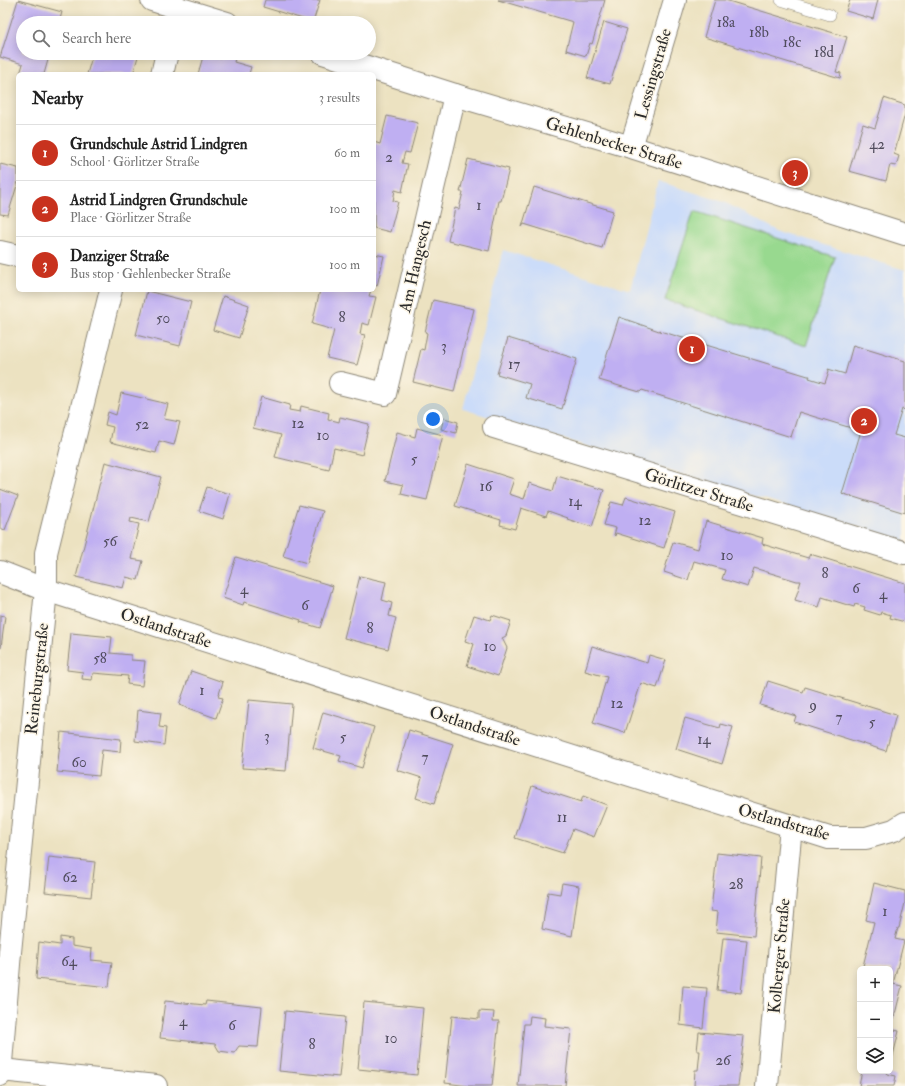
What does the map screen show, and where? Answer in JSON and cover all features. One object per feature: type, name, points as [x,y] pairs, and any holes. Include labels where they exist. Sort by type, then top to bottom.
[{"type":"street","points":[[152,0],[176,10],[200,16]]},
{"type":"street","name":"Lessingstraße","points":[[631,148],[675,0]]},
{"type":"street","points":[[162,72],[165,60]]},
{"type":"street","name":"Gehlenbecker Straße","points":[[345,60],[905,234]]},
{"type":"street","name":"Am Hangesch","points":[[340,383],[385,394],[456,95]]},
{"type":"street","points":[[0,252],[16,256]]},
{"type":"street","name":"Reineburgstraße","points":[[0,1072],[5,952],[46,590],[46,553],[111,292]]},
{"type":"street","name":"Görlitzer Straße","points":[[494,427],[905,553]]},
{"type":"street","name":"Ostlandstraße","points":[[0,572],[46,590],[829,838],[866,838],[894,830],[905,823]]},
{"type":"street","name":"Kolberger Straße","points":[[767,1086],[791,826]]},
{"type":"street","points":[[0,1072],[156,1086]]},
{"type":"lane","points":[[781,0],[830,15]]},
{"type":"shaded area","points":[[658,181],[724,202],[779,231],[905,270],[905,541],[463,409],[503,250],[630,290]]},
{"type":"green space","points":[[694,211],[835,257],[806,346],[665,300]]},
{"type":"building","points":[[18,0],[62,12],[61,16],[16,16],[16,60],[48,60],[45,72],[21,72],[23,64],[0,57]]},
{"type":"building","points":[[265,0],[320,0],[315,16],[293,16],[263,7]]},
{"type":"building","points":[[498,0],[605,0],[592,44],[590,43],[586,56],[566,50],[573,22]]},
{"type":"building","points":[[715,0],[725,0],[847,37],[836,72],[841,73],[840,78],[704,37]]},
{"type":"building","points":[[850,0],[878,0],[873,19],[846,11]]},
{"type":"building","points":[[604,22],[627,29],[610,84],[587,78]]},
{"type":"building","points":[[91,60],[137,60],[134,72],[88,72]]},
{"type":"building","points":[[202,60],[235,60],[234,62],[251,67],[250,72],[199,72]]},
{"type":"building","points":[[884,98],[905,105],[905,114],[894,154],[899,156],[896,166],[890,165],[886,181],[849,171],[863,124],[875,128]]},
{"type":"building","points":[[387,116],[418,123],[410,153],[405,152],[402,163],[408,164],[402,192],[395,190],[393,201],[398,202],[390,232],[376,228],[376,143],[380,144]]},
{"type":"building","points":[[468,159],[509,169],[501,201],[499,201],[489,251],[448,241],[455,208],[459,209],[463,192],[460,192]]},
{"type":"building","points":[[0,164],[16,168],[16,189],[8,215],[0,214]]},
{"type":"building","points":[[534,187],[613,211],[602,248],[524,224],[522,227]]},
{"type":"building","points":[[376,254],[384,256],[376,286]]},
{"type":"building","points":[[147,292],[191,302],[180,346],[136,335]]},
{"type":"building","points":[[320,292],[370,292],[369,296],[376,297],[369,325],[362,323],[360,334],[365,335],[357,365],[327,358],[334,330],[312,324]]},
{"type":"building","points":[[223,296],[249,305],[239,338],[213,330]]},
{"type":"building","points":[[433,300],[474,309],[454,392],[413,382],[421,349],[424,350],[427,333],[425,332]]},
{"type":"building","points":[[619,317],[659,331],[661,330],[660,331],[810,376],[809,378],[825,383],[829,371],[828,369],[845,374],[853,345],[905,361],[905,410],[902,409],[894,435],[905,438],[905,513],[842,494],[861,431],[799,412],[791,437],[642,390],[640,392],[599,380]]},
{"type":"building","points":[[508,338],[577,359],[562,409],[526,398],[530,384],[497,374]]},
{"type":"building","points":[[121,393],[168,404],[164,419],[180,422],[174,445],[159,441],[156,453],[110,442],[113,427],[105,425],[108,412],[116,415]]},
{"type":"building","points":[[261,397],[290,405],[289,410],[300,412],[301,406],[329,413],[328,419],[339,422],[340,417],[369,424],[362,455],[334,448],[329,470],[275,457],[281,435],[253,428]]},
{"type":"building","points":[[444,418],[458,422],[456,433],[441,429]]},
{"type":"building","points":[[417,428],[443,435],[427,500],[401,494],[403,485],[385,481],[397,432],[415,437]]},
{"type":"building","points":[[105,462],[161,477],[149,522],[131,518],[130,522],[139,524],[131,559],[143,561],[138,580],[126,577],[123,588],[76,577]]},
{"type":"building","points":[[468,464],[514,479],[509,494],[524,499],[529,483],[553,491],[557,476],[604,490],[592,527],[548,511],[546,516],[521,508],[515,529],[500,525],[501,520],[455,506]]},
{"type":"building","points":[[207,487],[230,494],[223,519],[199,511]]},
{"type":"building","points":[[0,489],[18,496],[5,530],[0,528]]},
{"type":"building","points":[[626,497],[675,512],[664,548],[616,533],[615,536],[616,528],[604,525],[611,502],[623,505]]},
{"type":"building","points":[[299,505],[323,511],[307,563],[283,556]]},
{"type":"building","points":[[706,521],[763,538],[762,544],[808,558],[810,554],[905,583],[905,622],[890,618],[891,615],[881,612],[880,615],[864,610],[865,607],[855,604],[854,607],[822,597],[819,607],[795,600],[801,581],[754,568],[748,587],[722,579],[725,570],[694,561],[688,580],[664,572],[673,542],[698,549]]},
{"type":"building","points":[[236,557],[333,586],[320,628],[300,622],[301,620],[244,602],[243,605],[223,598]]},
{"type":"building","points":[[360,576],[386,582],[382,600],[392,603],[389,616],[396,618],[388,649],[344,638]]},
{"type":"building","points":[[0,615],[5,616],[1,648],[0,648]]},
{"type":"building","points":[[474,615],[490,620],[492,615],[511,621],[506,636],[502,638],[507,648],[498,676],[467,666],[474,644],[465,641]]},
{"type":"building","points":[[71,633],[112,637],[110,653],[131,655],[131,660],[145,661],[142,686],[127,684],[128,676],[93,673],[92,680],[82,679],[83,672],[67,670]]},
{"type":"building","points":[[592,646],[647,663],[649,655],[666,660],[657,688],[641,683],[625,733],[593,723],[607,677],[585,671]]},
{"type":"building","points":[[191,671],[223,682],[218,697],[223,698],[216,718],[179,705]]},
{"type":"building","points":[[768,681],[803,692],[805,687],[896,715],[886,751],[794,722],[796,716],[760,705]]},
{"type":"building","points":[[249,700],[292,704],[286,771],[242,768]]},
{"type":"building","points":[[138,710],[161,713],[159,727],[166,728],[164,745],[135,741]]},
{"type":"building","points":[[323,712],[374,727],[362,768],[339,761],[341,756],[313,748]]},
{"type":"building","points":[[685,718],[720,728],[721,724],[733,727],[722,764],[676,749]]},
{"type":"building","points":[[409,730],[453,744],[434,804],[416,798],[422,778],[397,770]]},
{"type":"building","points":[[61,732],[121,739],[120,752],[102,750],[99,776],[57,772]]},
{"type":"building","points":[[532,786],[581,802],[583,796],[607,805],[594,837],[573,829],[563,853],[515,838]]},
{"type":"building","points":[[717,853],[761,858],[754,936],[716,932],[718,912],[711,911]]},
{"type":"building","points":[[49,857],[95,862],[91,897],[45,892]]},
{"type":"building","points":[[562,883],[579,886],[572,936],[542,929],[548,892],[560,894]]},
{"type":"building","points":[[874,883],[905,891],[905,903],[895,939],[904,941],[893,984],[893,966],[863,966],[874,922],[866,920]]},
{"type":"building","points":[[60,937],[72,939],[72,946],[92,949],[91,960],[112,962],[109,987],[36,979],[39,942],[60,945]]},
{"type":"building","points":[[723,938],[747,940],[741,993],[717,990]]},
{"type":"building","points":[[893,984],[902,986],[893,1018]]},
{"type":"building","points":[[683,986],[707,988],[703,1028],[680,1025]]},
{"type":"building","points":[[165,1001],[205,1005],[206,1001],[262,1007],[258,1047],[239,1046],[234,1053],[219,1051],[215,1044],[160,1038]]},
{"type":"building","points":[[364,1002],[423,1008],[417,1075],[358,1069]]},
{"type":"building","points":[[285,1011],[345,1017],[339,1077],[279,1071]]},
{"type":"building","points":[[479,1011],[494,1012],[493,1021],[499,1021],[492,1086],[469,1086],[445,1083],[452,1016],[479,1019]]},
{"type":"building","points":[[530,1016],[545,1018],[544,1026],[571,1029],[565,1086],[518,1086],[524,1024],[529,1024]]},
{"type":"building","points":[[893,1030],[899,1031],[893,1056]]},
{"type":"building","points":[[699,1032],[744,1036],[738,1086],[694,1086],[695,1070],[698,1070],[700,1051],[697,1051]]},
{"type":"building","points":[[861,1074],[887,1074],[896,1076],[894,1086],[859,1086]]},
{"type":"place","name":"Danziger Straße","points":[[795,173]]},
{"type":"place","name":"Grundschule Astrid Lindgren","points":[[692,349]]},
{"type":"place","name":"Astrid Lindgren Grundschule","points":[[864,421]]}]
